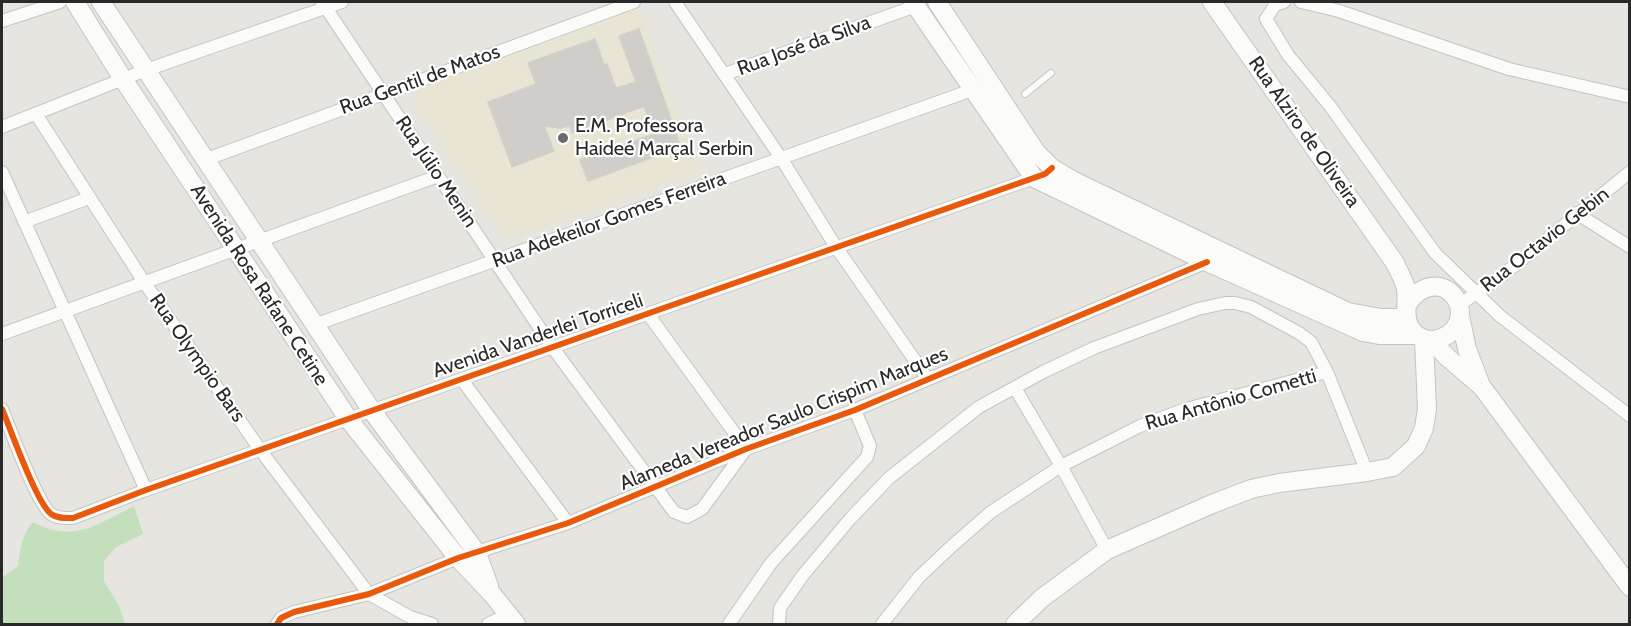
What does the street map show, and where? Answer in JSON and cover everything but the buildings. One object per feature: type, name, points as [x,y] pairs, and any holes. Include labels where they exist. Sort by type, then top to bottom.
[{"type":"street","points":[[2,21],[60,2]]},
{"type":"street","name":"Avenida Rosa Rafane Cetine","points":[[75,2],[123,79],[349,420],[458,558],[492,594]]},
{"type":"street","name":"Avenida Rosa Rafane Cetine","points":[[101,2],[372,411],[477,553],[492,594]]},
{"type":"street","points":[[2,127],[146,70],[324,4],[342,2]]},
{"type":"street","name":"Rua Gentil de Matos","points":[[207,159],[634,2]]},
{"type":"street","points":[[675,2],[781,158],[836,248],[928,380]]},
{"type":"street","points":[[937,2],[1036,153],[1052,168],[1072,180],[1348,312],[1381,318],[1407,311],[1412,296],[1428,287],[1438,287]]},
{"type":"street","name":"Rua Alziro de Oliveira","points":[[1212,2],[1395,263],[1404,284],[1410,327],[1482,387],[1629,587]]},
{"type":"street","points":[[1284,2],[1275,5],[1266,19],[1288,55],[1330,106],[1435,253],[1500,316],[1629,416]]},
{"type":"street","points":[[1301,2],[1339,11],[1509,69],[1629,98]]},
{"type":"street","name":"Rua Júlio Menin","points":[[324,4],[553,348],[656,488],[679,515],[695,514],[702,509],[746,449]]},
{"type":"street","points":[[914,4],[1034,178],[1207,262],[1364,332],[1442,339],[1451,334],[1457,326],[1460,310]]},
{"type":"street","name":"Rua José da Silva","points":[[725,74],[914,4]]},
{"type":"street","name":"Rua Adekeilor Gomes Ferreira","points":[[314,325],[972,90]]},
{"type":"street","name":"Rua Olympio Bars","points":[[36,114],[144,282],[261,451],[369,594]]},
{"type":"street","points":[[1034,178],[1045,174],[1052,168]]},
{"type":"street","points":[[2,172],[147,490]]},
{"type":"street","name":"Rua Octavio Gebin","points":[[1460,310],[1475,294],[1504,274],[1629,172]]},
{"type":"street","points":[[2,334],[438,176]]},
{"type":"street","name":"Avenida Vanderlei Torriceli","points":[[2,409],[41,501],[53,515],[73,518],[1034,178]]},
{"type":"street","points":[[24,222],[89,198]]},
{"type":"street","points":[[1576,213],[1629,247]]},
{"type":"street","name":"Alameda Vereador Saulo Crispim Marques","points":[[277,624],[281,618],[294,612],[369,594],[458,558],[568,523],[746,449],[855,410],[1207,262]]},
{"type":"street","name":"Rua Alziro de Oliveira","points":[[1395,263],[1447,290],[1454,296],[1460,310],[1467,349],[1482,387]]},
{"type":"street","points":[[779,624],[780,608],[803,575],[850,519],[890,478],[979,407],[1043,372],[1094,348],[1198,309],[1225,303],[1251,307],[1311,342],[1328,372],[1367,472]]},
{"type":"street","points":[[648,314],[746,449]]},
{"type":"street","points":[[1015,624],[1042,598],[1107,550],[1212,504],[1251,489],[1393,467],[1416,446],[1424,428],[1427,409],[1424,338]]},
{"type":"street","name":"Rua Antônio Cometti","points":[[882,624],[920,577],[953,545],[991,512],[1061,466],[1140,426],[1186,409],[1328,372]]},
{"type":"street","points":[[462,380],[568,523]]},
{"type":"street","points":[[1015,388],[1107,550]]},
{"type":"street","points":[[729,624],[771,563],[867,457],[870,446],[855,410]]},
{"type":"street","points":[[369,594],[410,617],[432,624]]},
{"type":"street","points":[[488,624],[512,620],[492,594]]},
{"type":"lane","points":[[1025,94],[1051,73]]},
{"type":"shaded area","name":"E.M. Professora Haideé Marçal Serbin","points":[[639,8],[700,172],[519,236],[509,237],[499,229],[415,105],[414,98],[418,91],[427,86]]},
{"type":"green space","points":[[134,506],[143,534],[116,547],[104,561],[104,581],[119,606],[125,624],[2,624],[2,578],[18,566],[24,537],[33,522],[47,528],[73,531],[97,525]]},
{"type":"cycle path","points":[[2,409],[31,481],[45,507],[56,517],[73,518],[146,490],[1045,174],[1052,168]]},
{"type":"cycle path","points":[[277,624],[281,618],[294,612],[369,594],[458,558],[568,523],[746,449],[855,410],[1207,262]]},
{"type":"place","name":"E.M. Professora Haideé Marçal Serbin","points":[[563,138]]}]
